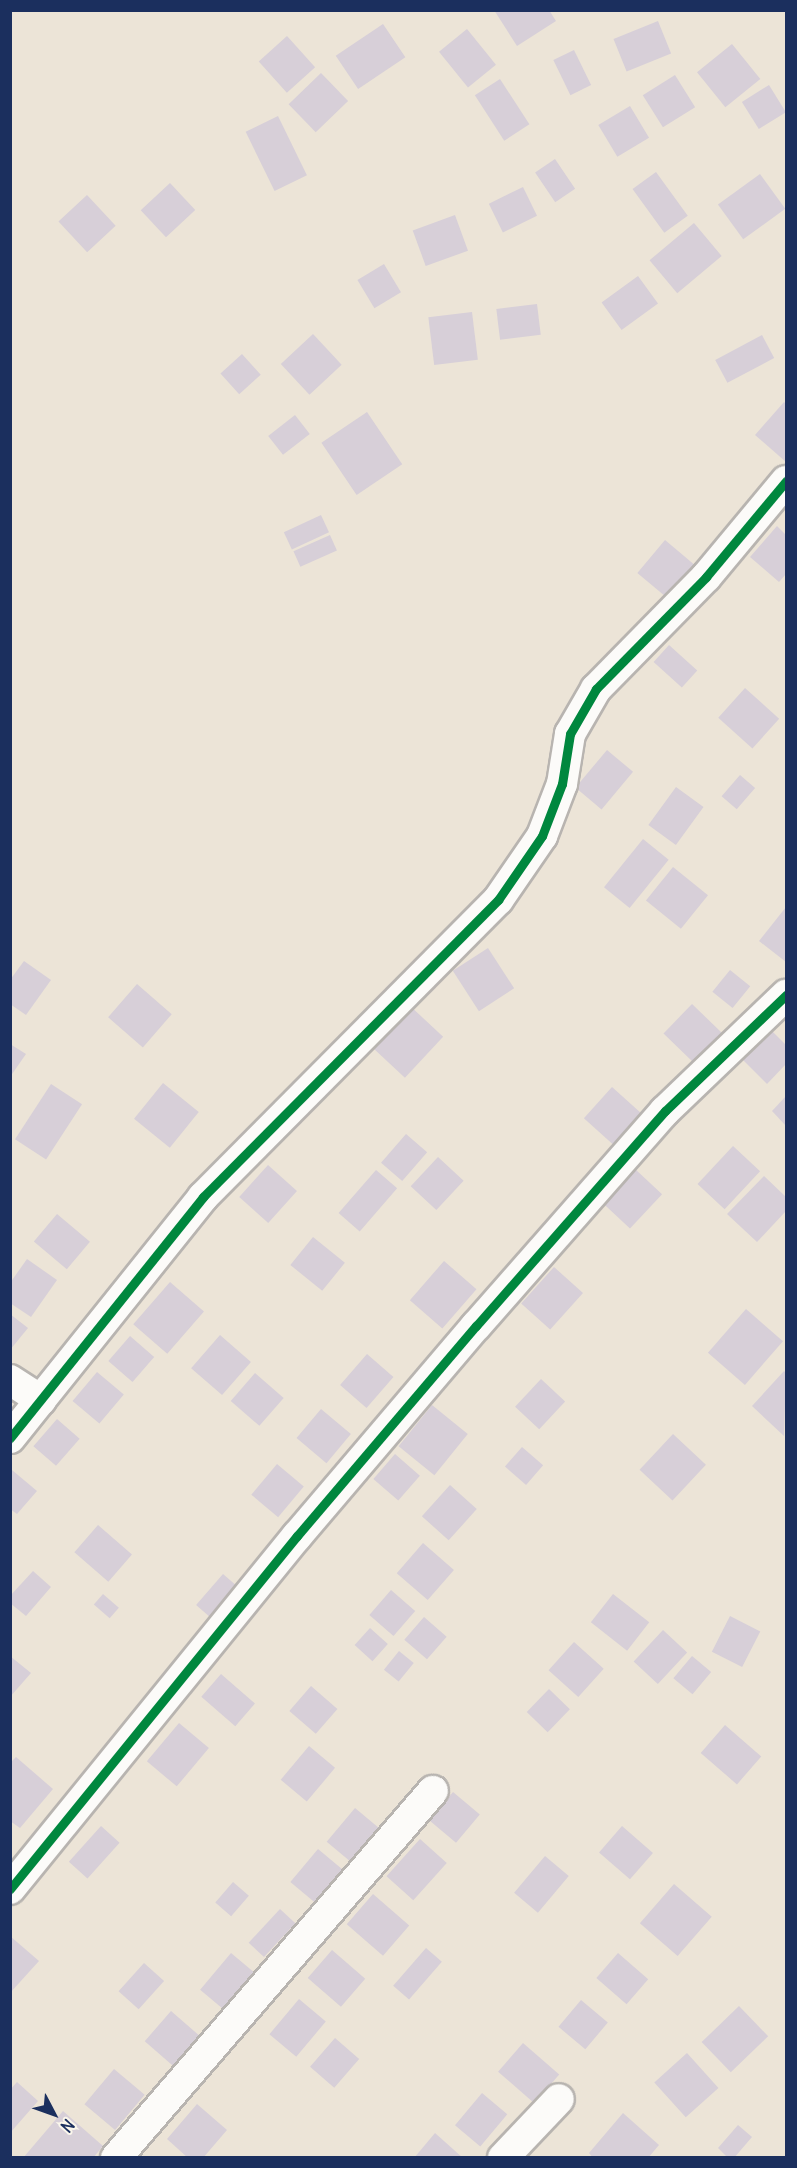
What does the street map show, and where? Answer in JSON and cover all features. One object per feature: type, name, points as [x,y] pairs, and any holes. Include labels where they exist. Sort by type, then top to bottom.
[{"type":"street","points":[[10,1438],[203,1197],[498,900],[542,836],[562,784],[570,734],[596,689],[706,577],[786,480]]},
{"type":"street","points":[[10,1888],[297,1536],[477,1326],[665,1111],[786,995]]},
{"type":"street","points":[[10,1380],[41,1401]]},
{"type":"street","points":[[116,2157],[433,1791]]},
{"type":"street","points":[[503,2157],[559,2099]]},
{"type":"building","points":[[494,10],[549,10],[556,21],[517,46]]},
{"type":"building","points":[[658,21],[671,53],[627,71],[613,39]]},
{"type":"building","points":[[383,24],[405,57],[358,89],[336,56]]},
{"type":"building","points":[[467,29],[496,65],[468,87],[439,52]]},
{"type":"building","points":[[287,36],[315,67],[287,93],[259,61]]},
{"type":"building","points":[[732,44],[760,79],[725,107],[697,72]]},
{"type":"building","points":[[574,50],[591,85],[570,95],[553,60]]},
{"type":"building","points":[[321,73],[348,101],[316,132],[289,104]]},
{"type":"building","points":[[675,75],[695,107],[663,127],[643,95]]},
{"type":"building","points":[[500,79],[529,124],[504,141],[475,95]]},
{"type":"building","points":[[769,85],[786,112],[759,129],[742,102]]},
{"type":"building","points":[[630,106],[649,138],[617,157],[598,125]]},
{"type":"building","points":[[278,116],[307,175],[275,191],[246,132]]},
{"type":"building","points":[[555,159],[575,189],[555,202],[535,172]]},
{"type":"building","points":[[656,172],[688,216],[664,233],[633,189]]},
{"type":"building","points":[[760,174],[785,209],[743,239],[718,205]]},
{"type":"building","points":[[170,183],[195,210],[166,237],[141,210]]},
{"type":"building","points":[[523,187],[537,216],[503,232],[489,204]]},
{"type":"building","points":[[87,195],[116,226],[87,252],[58,222]]},
{"type":"building","points":[[455,215],[468,251],[426,266],[413,230]]},
{"type":"building","points":[[694,223],[722,256],[677,293],[650,260]]},
{"type":"building","points":[[384,264],[401,292],[374,308],[357,280]]},
{"type":"building","points":[[638,276],[658,304],[622,330],[602,302]]},
{"type":"building","points":[[537,304],[541,335],[500,340],[496,309]]},
{"type":"building","points":[[472,312],[478,360],[434,365],[428,317]]},
{"type":"building","points":[[313,334],[342,365],[309,395],[281,364]]},
{"type":"building","points":[[762,335],[774,358],[727,383],[715,360]]},
{"type":"building","points":[[242,354],[261,375],[239,394],[220,373]]},
{"type":"building","points":[[784,402],[786,404],[786,462],[755,435]]},
{"type":"building","points":[[367,412],[402,464],[357,495],[321,443]]},
{"type":"building","points":[[295,415],[310,434],[283,455],[268,436]]},
{"type":"building","points":[[321,515],[329,532],[292,550],[284,532]]},
{"type":"building","points":[[777,526],[786,535],[786,574],[779,582],[750,557]]},
{"type":"building","points":[[330,535],[337,551],[300,567],[293,551]]},
{"type":"building","points":[[665,540],[699,569],[672,602],[637,573]]},
{"type":"building","points":[[669,645],[697,670],[682,688],[654,662]]},
{"type":"building","points":[[745,688],[779,719],[752,749],[718,718]]},
{"type":"building","points":[[607,750],[633,772],[602,809],[576,788]]},
{"type":"building","points":[[740,775],[755,788],[737,809],[722,796]]},
{"type":"building","points":[[676,787],[704,807],[676,845],[648,825]]},
{"type":"building","points":[[643,839],[669,860],[630,908],[604,887]]},
{"type":"building","points":[[673,867],[708,895],[681,929],[646,900]]},
{"type":"building","points":[[786,907],[786,962],[759,941]]},
{"type":"building","points":[[488,948],[514,988],[479,1011],[453,971]]},
{"type":"building","points":[[24,961],[51,980],[26,1015],[10,1004],[10,980]]},
{"type":"building","points":[[730,970],[750,986],[733,1008],[712,992]]},
{"type":"building","points":[[137,984],[172,1014],[143,1047],[108,1017]]},
{"type":"building","points":[[408,1004],[443,1037],[405,1078],[370,1045]]},
{"type":"building","points":[[692,1004],[725,1036],[697,1065],[664,1033]]},
{"type":"building","points":[[770,1029],[786,1045],[786,1064],[767,1084],[741,1058]]},
{"type":"building","points":[[10,1044],[26,1054],[10,1077]]},
{"type":"building","points":[[163,1083],[199,1112],[170,1148],[134,1119]]},
{"type":"building","points":[[51,1084],[82,1104],[46,1160],[15,1139]]},
{"type":"building","points":[[612,1087],[642,1114],[614,1145],[584,1118]]},
{"type":"building","points":[[786,1096],[786,1126],[772,1111]]},
{"type":"building","points":[[406,1134],[427,1152],[402,1181],[381,1163]]},
{"type":"building","points":[[733,1146],[760,1171],[725,1209],[698,1184]]},
{"type":"building","points":[[438,1157],[464,1181],[436,1210],[411,1186]]},
{"type":"building","points":[[268,1165],[297,1191],[268,1223],[239,1197]]},
{"type":"building","points":[[635,1169],[662,1194],[630,1229],[603,1203]]},
{"type":"building","points":[[376,1170],[397,1188],[360,1231],[339,1213]]},
{"type":"building","points":[[764,1176],[786,1197],[786,1211],[757,1242],[727,1214]]},
{"type":"building","points":[[57,1214],[90,1242],[67,1269],[34,1242]]},
{"type":"building","points":[[313,1237],[345,1263],[322,1291],[290,1265]]},
{"type":"building","points":[[27,1259],[57,1280],[31,1317],[10,1303],[10,1283]]},
{"type":"building","points":[[444,1261],[476,1289],[442,1328],[410,1300]]},
{"type":"building","points":[[554,1267],[583,1293],[550,1330],[521,1303]]},
{"type":"building","points":[[170,1282],[204,1312],[167,1354],[133,1324]]},
{"type":"building","points":[[746,1309],[783,1341],[745,1385],[708,1353]]},
{"type":"building","points":[[10,1314],[28,1328],[10,1350]]},
{"type":"building","points":[[220,1335],[251,1362],[222,1395],[191,1368]]},
{"type":"building","points":[[130,1336],[154,1357],[133,1382],[108,1361]]},
{"type":"building","points":[[367,1354],[393,1377],[367,1408],[340,1385]]},
{"type":"building","points":[[784,1371],[786,1373],[784,1436],[752,1406]]},
{"type":"building","points":[[97,1372],[124,1394],[99,1424],[73,1401]]},
{"type":"building","points":[[255,1373],[284,1398],[259,1426],[231,1401]]},
{"type":"building","points":[[541,1379],[565,1402],[539,1429],[515,1407]]},
{"type":"building","points":[[432,1405],[468,1434],[434,1475],[399,1446]]},
{"type":"building","points":[[321,1409],[351,1434],[326,1463],[297,1438]]},
{"type":"building","points":[[57,1419],[80,1439],[56,1466],[33,1446]]},
{"type":"building","points":[[673,1434],[706,1465],[672,1501],[640,1470]]},
{"type":"building","points":[[522,1447],[543,1465],[526,1485],[505,1467]]},
{"type":"building","points":[[395,1454],[420,1476],[398,1501],[373,1479]]},
{"type":"building","points":[[277,1464],[304,1486],[278,1517],[251,1495]]},
{"type":"building","points":[[12,1470],[37,1491],[17,1514],[10,1509]]},
{"type":"building","points":[[450,1485],[477,1509],[449,1540],[422,1516]]},
{"type":"building","points":[[98,1525],[132,1555],[108,1582],[74,1552]]},
{"type":"building","points":[[423,1543],[454,1570],[428,1600],[397,1573]]},
{"type":"building","points":[[33,1571],[51,1587],[26,1616],[10,1603],[10,1596]]},
{"type":"building","points":[[223,1574],[239,1588],[212,1619],[196,1605]]},
{"type":"building","points":[[391,1590],[415,1611],[394,1636],[369,1615]]},
{"type":"building","points":[[103,1594],[119,1608],[110,1618],[94,1605]]},
{"type":"building","points":[[613,1594],[649,1622],[627,1651],[591,1622]]},
{"type":"building","points":[[730,1616],[760,1631],[742,1667],[712,1652]]},
{"type":"building","points":[[424,1617],[447,1637],[427,1659],[404,1640]]},
{"type":"building","points":[[370,1628],[388,1644],[372,1661],[355,1645]]},
{"type":"building","points":[[663,1630],[687,1653],[658,1684],[634,1661]]},
{"type":"building","points":[[574,1642],[604,1669],[578,1697],[549,1670]]},
{"type":"building","points":[[399,1651],[414,1663],[399,1682],[384,1670]]},
{"type":"building","points":[[10,1656],[31,1673],[10,1697]]},
{"type":"building","points":[[692,1656],[711,1672],[693,1694],[673,1678]]},
{"type":"building","points":[[221,1674],[255,1704],[235,1726],[201,1697]]},
{"type":"building","points":[[311,1686],[337,1709],[316,1734],[289,1711]]},
{"type":"building","points":[[549,1689],[570,1709],[548,1732],[527,1712]]},
{"type":"building","points":[[179,1723],[209,1748],[177,1786],[147,1761]]},
{"type":"building","points":[[725,1725],[761,1756],[737,1784],[701,1753]]},
{"type":"building","points":[[309,1746],[335,1768],[307,1802],[281,1780]]},
{"type":"building","points":[[16,1757],[53,1789],[20,1828],[10,1821],[10,1763]]},
{"type":"building","points":[[453,1792],[480,1814],[456,1843],[429,1820]]},
{"type":"building","points":[[355,1808],[381,1830],[353,1864],[327,1842]]},
{"type":"building","points":[[101,1826],[120,1843],[87,1878],[69,1862]]},
{"type":"building","points":[[622,1826],[653,1853],[630,1879],[599,1852]]},
{"type":"building","points":[[420,1839],[447,1863],[413,1900],[387,1876]]},
{"type":"building","points":[[318,1849],[344,1871],[316,1904],[290,1882]]},
{"type":"building","points":[[545,1856],[569,1876],[538,1913],[514,1893]]},
{"type":"building","points":[[233,1882],[249,1896],[231,1916],[215,1902]]},
{"type":"building","points":[[674,1884],[712,1917],[678,1956],[640,1923]]},
{"type":"building","points":[[373,1894],[409,1925],[383,1956],[347,1924]]},
{"type":"building","points":[[280,1909],[295,1923],[264,1957],[249,1943]]},
{"type":"building","points":[[10,1936],[39,1961],[10,1993]]},
{"type":"building","points":[[426,1948],[442,1962],[409,2000],[393,1986]]},
{"type":"building","points":[[332,1950],[365,1979],[341,2007],[308,1978]]},
{"type":"building","points":[[231,1953],[254,1972],[223,2009],[200,1990]]},
{"type":"building","points":[[618,1953],[648,1979],[627,2004],[596,1978]]},
{"type":"building","points":[[144,1963],[164,1981],[139,2009],[119,1991]]},
{"type":"building","points":[[299,1999],[326,2021],[296,2057],[269,2034]]},
{"type":"building","points":[[581,2000],[608,2022],[585,2049],[559,2027]]},
{"type":"building","points":[[739,2006],[768,2036],[731,2072],[702,2042]]},
{"type":"building","points":[[171,2011],[201,2037],[175,2067],[145,2041]]},
{"type":"building","points":[[335,2038],[359,2059],[334,2088],[310,2067]]},
{"type":"building","points":[[523,2043],[559,2074],[534,2103],[498,2072]]},
{"type":"building","points":[[687,2053],[718,2088],[686,2117],[654,2082]]},
{"type":"building","points":[[114,2069],[145,2095],[115,2130],[84,2104]]},
{"type":"building","points":[[17,2082],[38,2101],[10,2133],[10,2090]]},
{"type":"building","points":[[482,2093],[507,2114],[480,2146],[455,2125]]},
{"type":"building","points":[[197,2104],[227,2130],[203,2158],[188,2158],[167,2139]]},
{"type":"building","points":[[63,2111],[103,2146],[93,2158],[23,2158]]},
{"type":"building","points":[[623,2113],[659,2145],[648,2158],[593,2158],[589,2153]]},
{"type":"building","points":[[738,2125],[752,2137],[734,2158],[728,2158],[718,2148]]},
{"type":"building","points":[[435,2133],[463,2158],[414,2158]]},
{"type":"cycle path","points":[[10,1438],[203,1197],[498,900],[542,836],[562,784],[570,734],[596,689],[706,577],[786,481]]},
{"type":"cycle path","points":[[10,1889],[297,1536],[476,1326],[665,1111],[786,995]]}]
